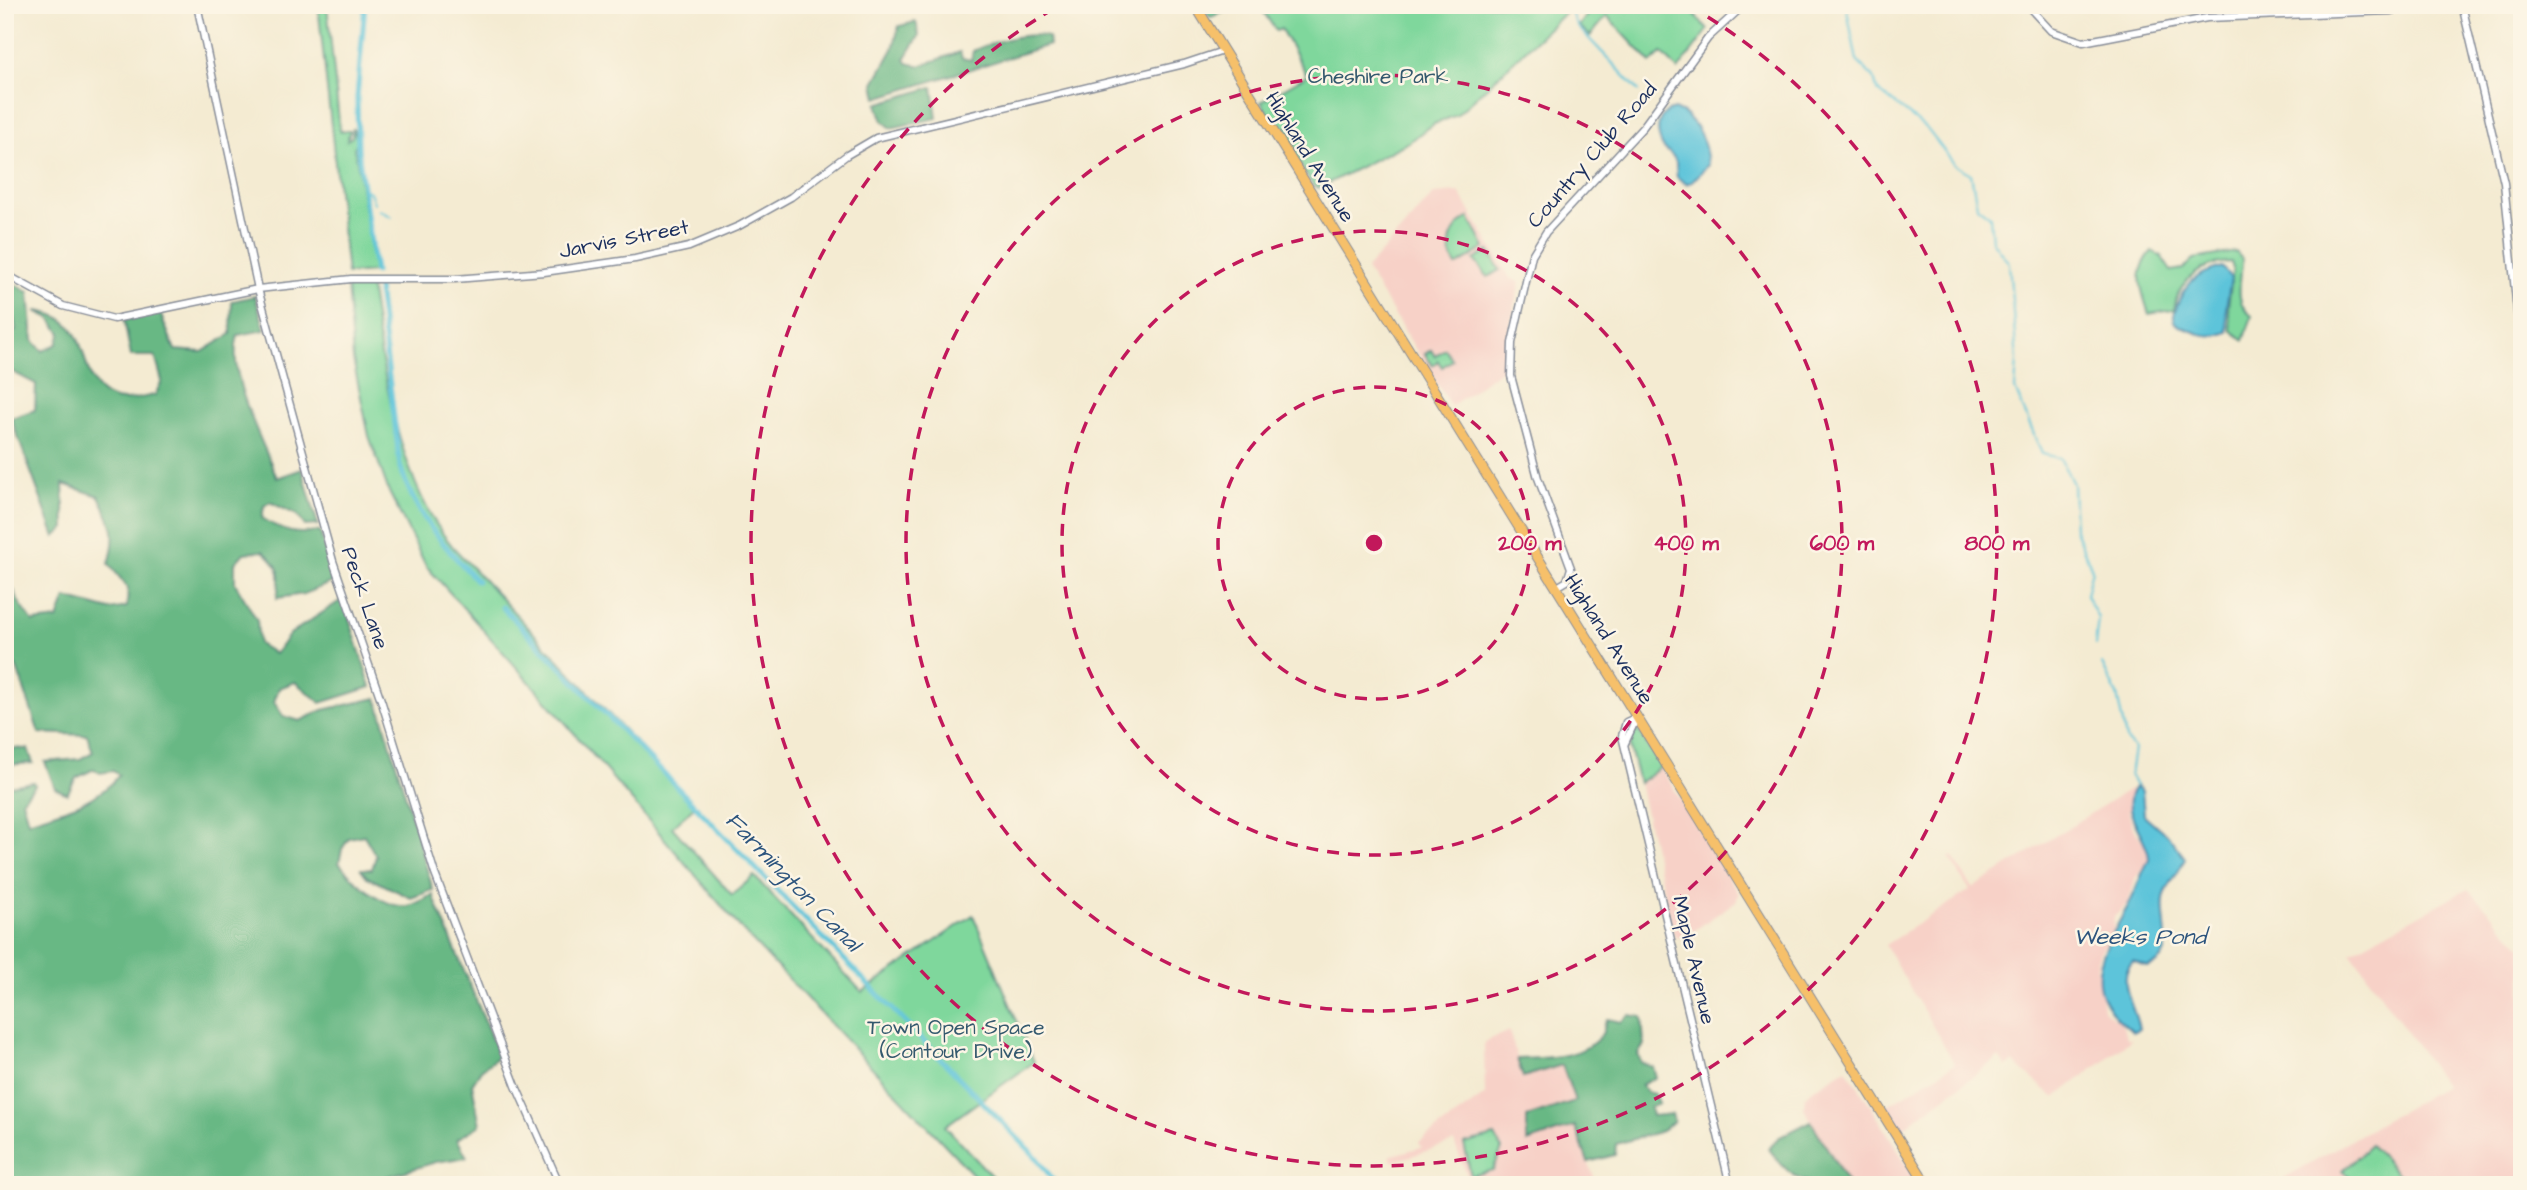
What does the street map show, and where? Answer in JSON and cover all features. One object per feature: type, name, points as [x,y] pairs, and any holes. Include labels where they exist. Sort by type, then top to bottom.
[{"type":"highway","name":"Highland Avenue","points":[[1195,5],[1474,459],[1558,587],[1927,1185]]},
{"type":"street","name":"Peck Lane","points":[[197,5],[258,289],[333,561],[382,703],[435,874],[516,1086],[560,1185]]},
{"type":"street","name":"Country Club Road","points":[[1558,587],[1567,581],[1571,568],[1538,478],[1510,369],[1512,343],[1532,256],[1546,232],[1649,121],[1708,38],[1744,5]]},
{"type":"street","points":[[2027,5],[2051,31],[2083,42],[2207,18],[2390,11],[2420,5]]},
{"type":"street","points":[[2462,5],[2504,183],[2522,360]]},
{"type":"street","name":"Jarvis Street","points":[[5,274],[63,306],[114,318],[258,289],[351,279],[455,279],[544,272],[635,259],[689,247],[739,226],[791,197],[847,155],[876,138],[1184,64],[1223,51]]},
{"type":"street","name":"Maple Avenue","points":[[1637,717],[1626,743],[1730,1185]]},
{"type":"shaded area","points":[[1459,192],[1510,278],[1520,282],[1506,346],[1505,367],[1451,406],[1366,269],[1434,194]]},
{"type":"shaded area","points":[[1661,768],[1739,894],[1736,901],[1688,935],[1677,938],[1673,932],[1639,783]]},
{"type":"shaded area","points":[[2131,788],[2134,804],[2128,810],[2133,828],[2148,849],[2156,852],[2136,877],[2128,903],[2114,917],[2113,932],[2099,954],[2097,966],[2103,1009],[2115,1019],[2122,1009],[2121,1022],[2127,1038],[2132,1039],[2055,1098],[2013,1062],[2006,1067],[1999,1057],[1900,1130],[1885,1107],[1955,1064],[1885,945],[1970,890],[1949,858],[1952,856],[1973,888]]},
{"type":"shaded area","points":[[2468,889],[2522,947],[2522,1185],[2290,1185],[2284,1178],[2445,1086],[2351,952]]},
{"type":"shaded area","points":[[1509,1031],[1523,1076],[1562,1064],[1575,1101],[1527,1118],[1528,1141],[1575,1126],[1597,1185],[1471,1185],[1454,1142],[1393,1162],[1389,1156],[1422,1147],[1419,1142],[1485,1095],[1484,1042]]},
{"type":"shaded area","points":[[1846,1069],[1919,1185],[1849,1185],[1804,1108],[1805,1097]]},
{"type":"green space","points":[[318,5],[327,5],[340,131],[350,131],[347,140],[352,137],[353,128],[358,142],[354,148],[373,251],[374,272],[347,274]]},
{"type":"green space","points":[[1201,5],[1243,5],[1210,17]]},
{"type":"green space","name":"Cheshire Park","points":[[1259,5],[1573,5],[1457,115],[1434,124],[1407,143],[1319,188],[1313,186],[1261,102],[1307,75],[1281,29],[1276,31]]},
{"type":"green space","points":[[1594,5],[1686,5],[1708,30],[1678,70],[1662,53],[1651,63],[1607,16],[1590,36],[1579,26]]},
{"type":"green space","points":[[916,22],[919,36],[905,59],[907,63],[919,66],[960,52],[962,58],[971,60],[973,51],[1020,36],[1048,37],[1049,45],[877,98],[874,83],[893,49],[899,26]]},
{"type":"green space","points":[[933,87],[937,118],[891,128],[883,121],[877,104]]},
{"type":"green space","points":[[1469,217],[1485,248],[1456,266],[1450,252],[1451,238],[1457,227]]},
{"type":"green space","points":[[1489,251],[1500,270],[1488,277],[1474,260]]},
{"type":"green space","points":[[2152,251],[2161,256],[2171,271],[2183,269],[2193,259],[2236,252],[2242,259],[2240,297],[2252,316],[2244,340],[2231,330],[2228,306],[2233,269],[2231,262],[2210,266],[2193,276],[2180,290],[2174,310],[2149,314],[2140,281],[2142,267]]},
{"type":"green space","points":[[5,279],[29,292],[33,341],[43,351],[57,344],[61,333],[50,318],[36,311],[56,316],[69,325],[77,337],[92,379],[100,390],[112,398],[122,400],[155,395],[162,381],[155,356],[131,356],[124,320],[160,313],[175,350],[202,352],[231,334],[232,301],[255,296],[265,330],[238,335],[237,369],[241,388],[277,478],[302,469],[318,525],[305,526],[297,515],[270,502],[264,506],[262,518],[290,532],[320,531],[333,582],[304,594],[277,598],[279,572],[263,551],[244,553],[235,563],[235,583],[257,620],[259,644],[275,654],[290,634],[343,599],[371,687],[321,703],[295,682],[279,688],[274,702],[283,716],[300,721],[323,710],[377,698],[433,890],[411,898],[367,877],[361,869],[372,869],[376,856],[364,835],[349,838],[342,849],[339,863],[361,885],[389,903],[408,906],[433,895],[499,1056],[481,1070],[472,1084],[480,1125],[457,1139],[467,1157],[436,1162],[376,1180],[374,1185],[5,1185],[5,783],[11,786],[34,782],[35,785],[22,800],[28,821],[89,799],[110,785],[119,775],[113,771],[100,773],[94,769],[76,778],[67,794],[55,788],[45,762],[80,759],[93,752],[87,735],[39,733],[17,668],[5,653],[5,590],[14,590],[16,598],[33,622],[58,619],[66,598],[110,610],[127,607],[128,588],[109,564],[113,528],[99,496],[63,484],[65,528],[55,537],[11,418],[35,410],[36,384],[5,368],[5,331],[16,331]]},
{"type":"green space","name":"Town Open Space (Contour Drive)","points":[[370,284],[380,351],[395,422],[419,490],[434,521],[453,547],[695,806],[672,827],[732,895],[754,876],[862,992],[973,915],[1034,1062],[945,1126],[1000,1185],[983,1185],[743,931],[551,706],[426,566],[389,492],[369,436],[353,359],[347,286]]},
{"type":"green space","points":[[1445,349],[1452,360],[1442,367],[1438,361],[1432,365],[1425,354],[1431,350],[1435,356]]},
{"type":"green space","points":[[1634,730],[1639,732],[1661,767],[1639,783],[1630,748]]},
{"type":"green space","points":[[5,748],[28,749],[33,763],[5,765]]},
{"type":"green space","points":[[1629,1015],[1642,1017],[1644,1045],[1638,1054],[1641,1063],[1653,1067],[1656,1077],[1641,1085],[1646,1092],[1655,1094],[1659,1103],[1650,1107],[1652,1116],[1672,1114],[1674,1121],[1662,1131],[1616,1144],[1615,1155],[1588,1162],[1575,1126],[1527,1142],[1527,1117],[1575,1101],[1562,1065],[1523,1077],[1517,1059],[1575,1053],[1602,1034],[1608,1019],[1621,1022]]},
{"type":"green space","points":[[1811,1121],[1849,1185],[1803,1180],[1787,1170],[1769,1149],[1778,1138]]},
{"type":"green space","points":[[1495,1136],[1502,1149],[1493,1170],[1471,1176],[1464,1144]]},
{"type":"green space","points":[[2371,1145],[2408,1185],[2357,1185],[2343,1170]]},
{"type":"water","points":[[1674,109],[1689,118],[1699,131],[1707,156],[1708,165],[1692,182],[1686,184],[1677,177],[1674,158],[1663,147],[1658,130],[1660,119]]},
{"type":"water","points":[[2222,267],[2231,278],[2226,307],[2228,332],[2208,335],[2196,333],[2177,324],[2174,318],[2179,299],[2188,286],[2198,276]]},
{"type":"water","name":"Weeks Pond","points":[[2136,786],[2142,791],[2144,815],[2169,837],[2185,858],[2166,892],[2164,954],[2158,962],[2148,967],[2133,961],[2128,968],[2126,985],[2139,1029],[2133,1032],[2115,1016],[2104,1001],[2099,986],[2099,971],[2110,939],[2149,860],[2148,851],[2131,814],[2131,795]]},
{"type":"waterway","name":"Farmington Canal","points":[[365,5],[357,98],[358,151],[375,272]]},
{"type":"waterway","points":[[1567,5],[1578,27],[1639,91]]},
{"type":"waterway","points":[[1846,5],[1857,61],[1874,78],[1877,90],[1927,129],[1955,165],[1971,174],[1977,206],[1990,216],[1992,241],[2009,263],[2017,361],[2015,389],[2042,454],[2060,458],[2073,484],[2075,530],[2092,569],[2086,595],[2098,618],[2095,645]]},
{"type":"waterway","points":[[362,189],[370,192],[374,203]]},
{"type":"waterway","points":[[379,210],[392,217]]},
{"type":"waterway","name":"Farmington Canal","points":[[378,288],[400,466],[406,484],[431,528],[477,581]]},
{"type":"waterway","name":"Farmington Canal","points":[[502,607],[1036,1157],[1057,1185]]},
{"type":"waterway","points":[[2102,664],[2117,695],[2126,739],[2134,749],[2130,775],[2136,786]]}]
